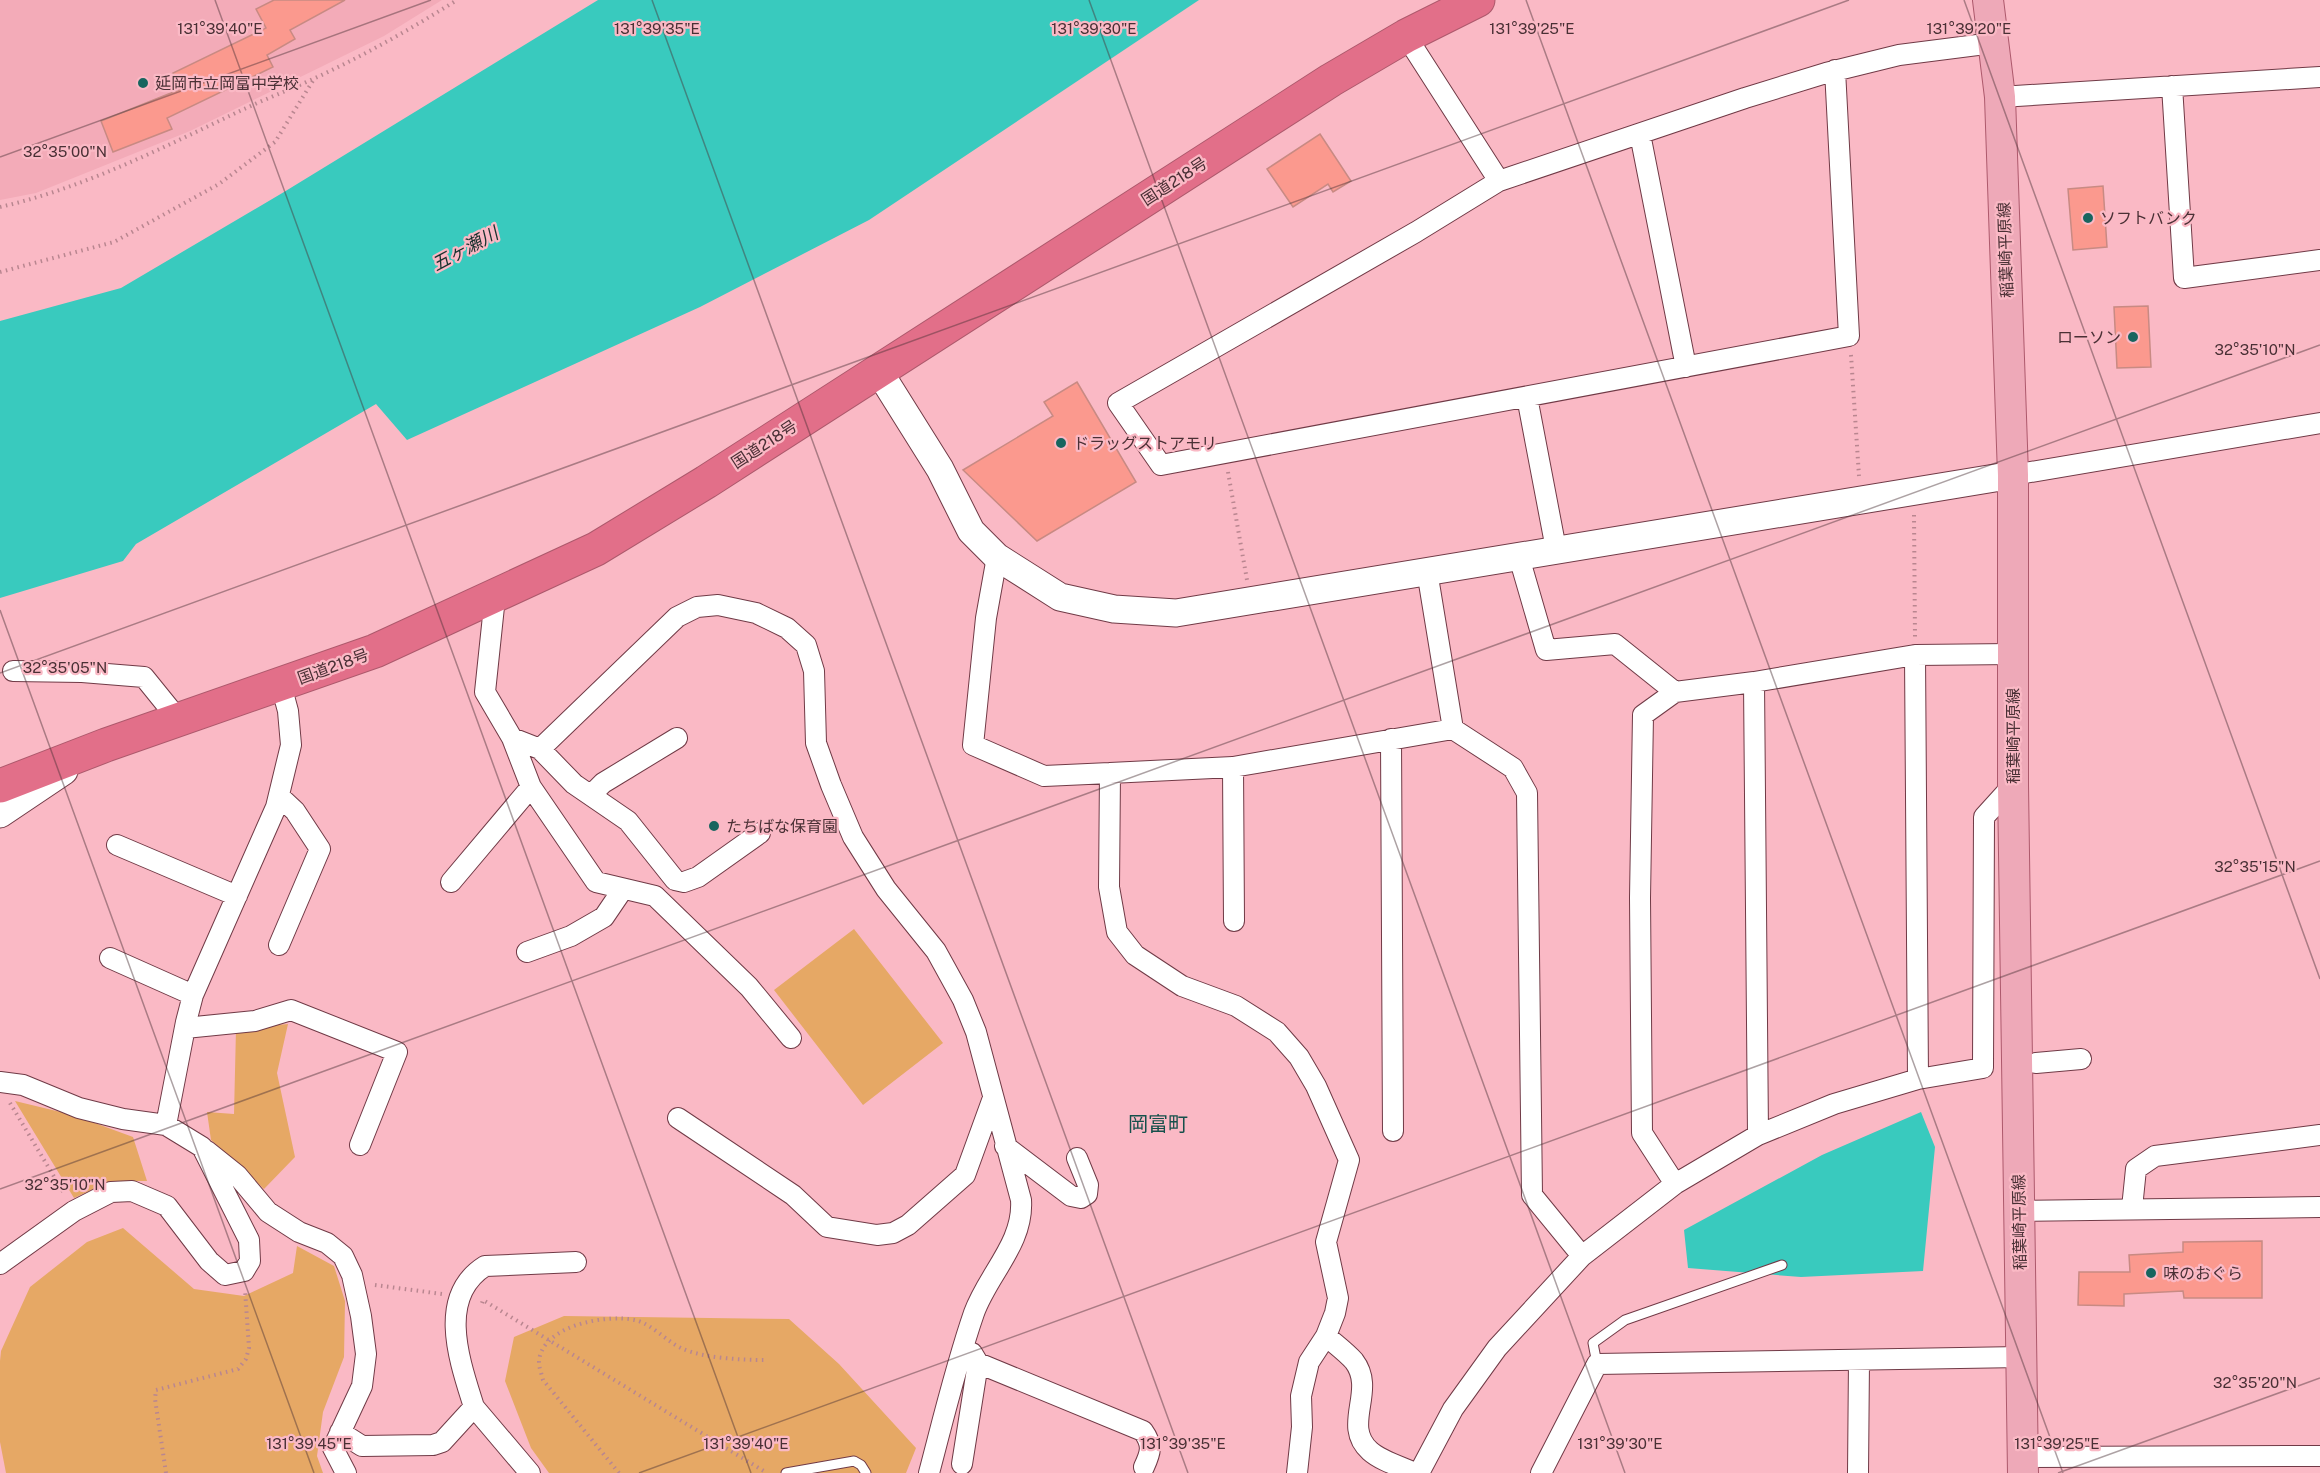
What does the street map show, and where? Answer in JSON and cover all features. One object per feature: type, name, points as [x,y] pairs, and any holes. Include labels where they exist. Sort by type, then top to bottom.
[{"type":"highway","name":"国道218号","points":[[0,786],[106,744],[375,651],[596,549],[706,482],[1332,80],[1406,36],[1478,0]]},
{"type":"main road","name":"稲葉崎平原線","points":[[1988,0],[2000,97],[2013,475],[2013,785],[2023,1465]]},
{"type":"street","points":[[1406,36],[1499,181]]},
{"type":"street","points":[[1835,70],[1849,336],[1161,465],[1118,403],[1416,232],[1499,181],[1835,70],[1899,55],[1993,43]]},
{"type":"street","points":[[2000,97],[2320,77]]},
{"type":"street","points":[[2172,86],[2184,278],[2320,260]]},
{"type":"street","points":[[1640,134],[1686,367]]},
{"type":"street","points":[[878,370],[940,469],[971,531],[997,557],[1060,597],[1114,609],[1176,613],[2320,423]]},
{"type":"street","points":[[1527,397],[1556,549]]},
{"type":"street","points":[[997,557],[986,618],[973,745],[1044,776],[1233,767],[1453,729],[1513,768],[1527,793],[1532,1195],[1582,1256]]},
{"type":"street","points":[[1519,557],[1546,650],[1616,644],[1675,692]]},
{"type":"street","points":[[1427,571],[1453,729]]},
{"type":"street","points":[[495,597],[485,692],[512,738],[531,787],[596,882],[655,896],[749,987],[791,1038]]},
{"type":"street","points":[[540,749],[677,617],[697,607],[718,605],[747,611],[787,628],[806,645],[814,671],[816,743],[831,785],[853,837],[886,890],[936,951],[963,1000],[976,1032],[1021,1200],[1022,1216],[1016,1236],[975,1311],[929,1473]]},
{"type":"street","points":[[1675,1184],[1642,1133],[1640,898],[1643,715],[1675,692],[1754,682],[1915,656],[2013,654]]},
{"type":"street","points":[[1915,656],[1918,1079]]},
{"type":"street","points":[[13,671],[82,672],[144,677],[178,720]]},
{"type":"street","points":[[1754,682],[1758,1135]]},
{"type":"street","points":[[166,1125],[185,1028],[194,995],[279,796],[291,745],[288,711],[281,685]]},
{"type":"street","points":[[512,738],[540,749],[574,784],[592,794],[628,821],[675,879],[684,882],[698,877],[760,833]]},
{"type":"street","points":[[592,794],[603,783],[677,738]]},
{"type":"street","points":[[1391,739],[1393,1131]]},
{"type":"street","points":[[0,814],[106,744]]},
{"type":"street","points":[[1233,767],[1234,921]]},
{"type":"street","points":[[1110,773],[1109,887],[1117,932],[1135,955],[1182,986],[1236,1006],[1277,1032],[1299,1058],[1316,1086],[1349,1160],[1326,1242],[1338,1298],[1326,1336],[1309,1362],[1302,1396],[1302,1427],[1297,1473]]},
{"type":"street","points":[[1326,1336],[1354,1361],[1360,1375],[1363,1388],[1356,1427],[1361,1441],[1371,1453],[1417,1473],[1454,1409],[1497,1348],[1582,1256],[1675,1184],[1758,1135],[1834,1104],[1918,1079],[1990,1067],[1984,817],[2013,785]]},
{"type":"street","points":[[451,882],[531,787]]},
{"type":"street","points":[[279,796],[295,811],[320,849],[279,945]]},
{"type":"street","points":[[117,845],[237,896]]},
{"type":"street","points":[[527,952],[571,936],[604,917],[623,889]]},
{"type":"street","points":[[110,958],[194,995]]},
{"type":"street","points":[[185,1028],[255,1021],[291,1010],[397,1052],[360,1144]]},
{"type":"street","points":[[2036,1063],[2081,1059]]},
{"type":"street","points":[[3,1089],[23,1085],[79,1108],[123,1119],[166,1125],[202,1147],[237,1175],[268,1212],[299,1232],[327,1243],[343,1256],[354,1283],[366,1354],[363,1386],[333,1448],[346,1473]]},
{"type":"street","points":[[678,1118],[793,1195],[827,1227],[877,1235],[893,1233],[908,1225],[965,1175],[993,1098]]},
{"type":"street","points":[[2132,1208],[2136,1169],[2155,1156],[2320,1135]]},
{"type":"street","points":[[1005,1146],[1071,1196],[1080,1198],[1087,1194],[1088,1185],[1077,1158]]},
{"type":"street","points":[[0,1264],[74,1211],[111,1192],[132,1191],[153,1198],[167,1206],[209,1261],[225,1275],[244,1271],[250,1261],[249,1240],[202,1147]]},
{"type":"street","points":[[2019,1211],[2320,1207]]},
{"type":"street","points":[[531,1473],[474,1407],[461,1366],[456,1333],[457,1309],[462,1288],[472,1274],[485,1266],[576,1262]]},
{"type":"street","points":[[962,1464],[978,1363],[966,1341]]},
{"type":"street","points":[[1541,1473],[1597,1364],[2021,1357]]},
{"type":"street","points":[[1858,1473],[1859,1360]]},
{"type":"street","points":[[978,1363],[1143,1431],[1150,1441],[1151,1451],[1144,1467]]},
{"type":"street","points":[[340,1432],[362,1446],[433,1445],[442,1442],[474,1407]]},
{"type":"street","points":[[2023,1465],[2320,1456]]},
{"type":"lane","points":[[1597,1364],[1593,1343],[1625,1320],[1782,1265]]},
{"type":"lane","points":[[786,1473],[854,1461],[861,1465],[866,1473]]},
{"type":"path","points":[[0,207],[34,199],[165,147],[315,78],[404,33],[458,0]]},
{"type":"path","points":[[0,272],[114,242],[219,184],[275,142],[315,78]]},
{"type":"path","points":[[1849,336],[1861,499]]},
{"type":"path","points":[[1225,453],[1251,601]]},
{"type":"path","points":[[1914,490],[1915,656]]},
{"type":"path","points":[[3,1089],[74,1211]]},
{"type":"path","points":[[166,1473],[154,1399],[156,1390],[238,1369],[246,1359],[249,1348],[244,1271]]},
{"type":"path","points":[[354,1283],[460,1296]]},
{"type":"path","points":[[479,1311],[483,1300],[767,1473]]},
{"type":"path","points":[[619,1473],[543,1380],[539,1361],[545,1344],[556,1333],[574,1326],[609,1318],[637,1320],[683,1349],[735,1360],[765,1360]]},
{"type":"shaded area","name":"延岡市立岡富中学校","points":[[0,0],[442,0],[384,36],[190,131],[36,193],[0,200]]},
{"type":"shaded area","points":[[854,929],[943,1043],[863,1105],[774,990]]},
{"type":"shaded area","points":[[288,1024],[277,1073],[295,1157],[264,1189],[211,1140],[207,1112],[234,1114],[236,1029]]},
{"type":"shaded area","points":[[15,1101],[73,1115],[133,1137],[147,1181],[111,1181],[74,1198]]},
{"type":"shaded area","points":[[123,1228],[194,1289],[244,1296],[293,1273],[297,1246],[334,1266],[345,1301],[344,1357],[323,1412],[317,1456],[323,1473],[6,1473],[0,1442],[1,1351],[30,1287],[87,1242]]},
{"type":"shaded area","points":[[564,1316],[789,1319],[839,1364],[916,1448],[906,1473],[549,1473],[531,1448],[505,1381],[514,1337]]},
{"type":"water","name":"五ヶ瀬川","points":[[598,0],[1199,0],[869,220],[700,307],[407,440],[376,404],[136,544],[123,561],[0,598],[0,321],[121,288],[284,192]]},
{"type":"water","points":[[1921,1112],[1935,1147],[1923,1271],[1801,1277],[1688,1268],[1684,1230],[1822,1155]]},
{"type":"building","points":[[274,0],[345,0],[290,30],[295,39],[267,55],[273,67],[167,118],[172,129],[113,152],[101,121],[181,89],[173,73],[266,28],[256,9]]},
{"type":"building","points":[[1320,134],[1351,181],[1333,192],[1328,184],[1293,207],[1267,169]]},
{"type":"building","name":"ソフトバンク","points":[[2103,186],[2107,247],[2073,250],[2068,189]]},
{"type":"building","name":"ローソン","points":[[2148,306],[2151,367],[2117,368],[2114,307]]},
{"type":"building","name":"ドラッグストアモリ","points":[[1077,382],[1136,482],[1037,541],[963,470],[1053,416],[1044,402]]},
{"type":"building","points":[[2262,1241],[2262,1298],[2184,1298],[2183,1291],[2124,1294],[2124,1306],[2078,1305],[2079,1272],[2130,1272],[2129,1255],[2183,1252],[2183,1242]]},
{"type":"place","name":"延岡市立岡富中学校","points":[[143,83]]},
{"type":"place","name":"ソフトバンク","points":[[2088,218]]},
{"type":"place","name":"ローソン","points":[[2133,337]]},
{"type":"place","name":"ドラッグストアモリ","points":[[1061,443]]},
{"type":"place","name":"たちばな保育園","points":[[714,826]]},
{"type":"place","name":"味のおぐら","points":[[2151,1273]]},
{"type":"district","name":"岡富町","points":[[1158,1124]]}]
